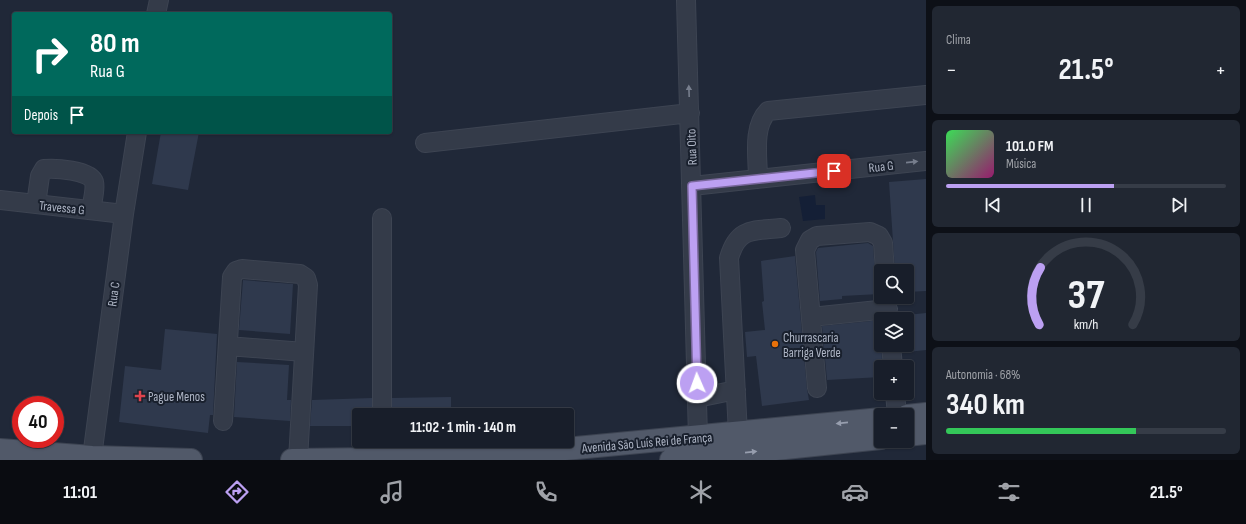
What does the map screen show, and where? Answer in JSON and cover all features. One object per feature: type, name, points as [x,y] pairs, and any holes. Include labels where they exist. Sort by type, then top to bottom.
[{"type":"main road","name":"Avenida São Luís Rei de França","points":[[292,460],[382,450],[534,452],[698,438],[874,420]]},
{"type":"main road","points":[[914,423],[926,433]]},
{"type":"main road","name":"Avenida São Luís Rei de França","points":[[671,460],[874,439]]},
{"type":"main road","points":[[0,450],[126,459],[191,460]]},
{"type":"street","points":[[156,12],[159,0]]},
{"type":"street","name":"Rua Oito","points":[[686,0],[698,438]]},
{"type":"street","points":[[758,179],[758,126],[761,117],[768,111],[926,95]]},
{"type":"street","points":[[425,143],[690,113]]},
{"type":"street","name":"Rua C","points":[[92,457],[124,214],[137,134]]},
{"type":"street","name":"Rua G","points":[[692,186],[926,161]]},
{"type":"street","points":[[36,204],[40,176],[44,170],[52,169],[86,174],[92,178],[94,184],[91,210]]},
{"type":"street","name":"Travessa G","points":[[0,200],[124,214]]},
{"type":"street","points":[[382,218],[382,408]]},
{"type":"street","points":[[738,434],[729,258],[733,246],[741,236],[751,231],[781,228]]},
{"type":"street","points":[[817,388],[805,250],[810,240],[817,236],[870,232],[879,236],[883,243],[884,264]]},
{"type":"street","points":[[223,421],[232,278],[236,272],[242,269],[300,274],[306,278],[308,285],[298,460]]},
{"type":"street","points":[[811,317],[888,308]]},
{"type":"street","points":[[228,346],[304,352]]},
{"type":"street","points":[[697,398],[736,390]]},
{"type":"water","points":[[815,195],[816,205],[825,205],[825,219],[803,221],[799,197]]},
{"type":"building","points":[[161,134],[199,134],[188,190],[152,184]]},
{"type":"building","points":[[926,179],[926,291],[914,292],[914,264],[895,264],[889,182]]},
{"type":"building","points":[[868,243],[873,246],[874,294],[842,296],[842,299],[820,301],[816,252],[818,248]]},
{"type":"building","name":"Churrascaria Barriga Verde","points":[[795,256],[809,400],[762,406],[756,356],[747,357],[745,332],[765,330],[762,302],[764,301],[761,261]]},
{"type":"building","points":[[243,280],[293,284],[290,334],[239,330]]},
{"type":"building","points":[[926,313],[926,350],[914,351],[914,314]]},
{"type":"building","points":[[874,321],[874,352],[882,352],[882,360],[874,360],[874,377],[827,380],[822,326]]},
{"type":"building","points":[[165,329],[217,334],[213,415],[210,415],[208,433],[119,422],[125,366],[161,370]]},
{"type":"building","points":[[237,362],[289,365],[287,400],[291,400],[290,421],[234,417]]},
{"type":"building","points":[[451,397],[451,408],[392,408],[392,398]]},
{"type":"building","points":[[372,398],[372,408],[352,408],[352,426],[310,426],[312,400]]},
{"type":"place","name":"Churrascaria Barriga Verde","points":[[775,344]]},
{"type":"place","name":"Pague Menos","points":[[140,396]]},
{"type":"route","points":[[697,383],[692,186],[834,171]]}]
